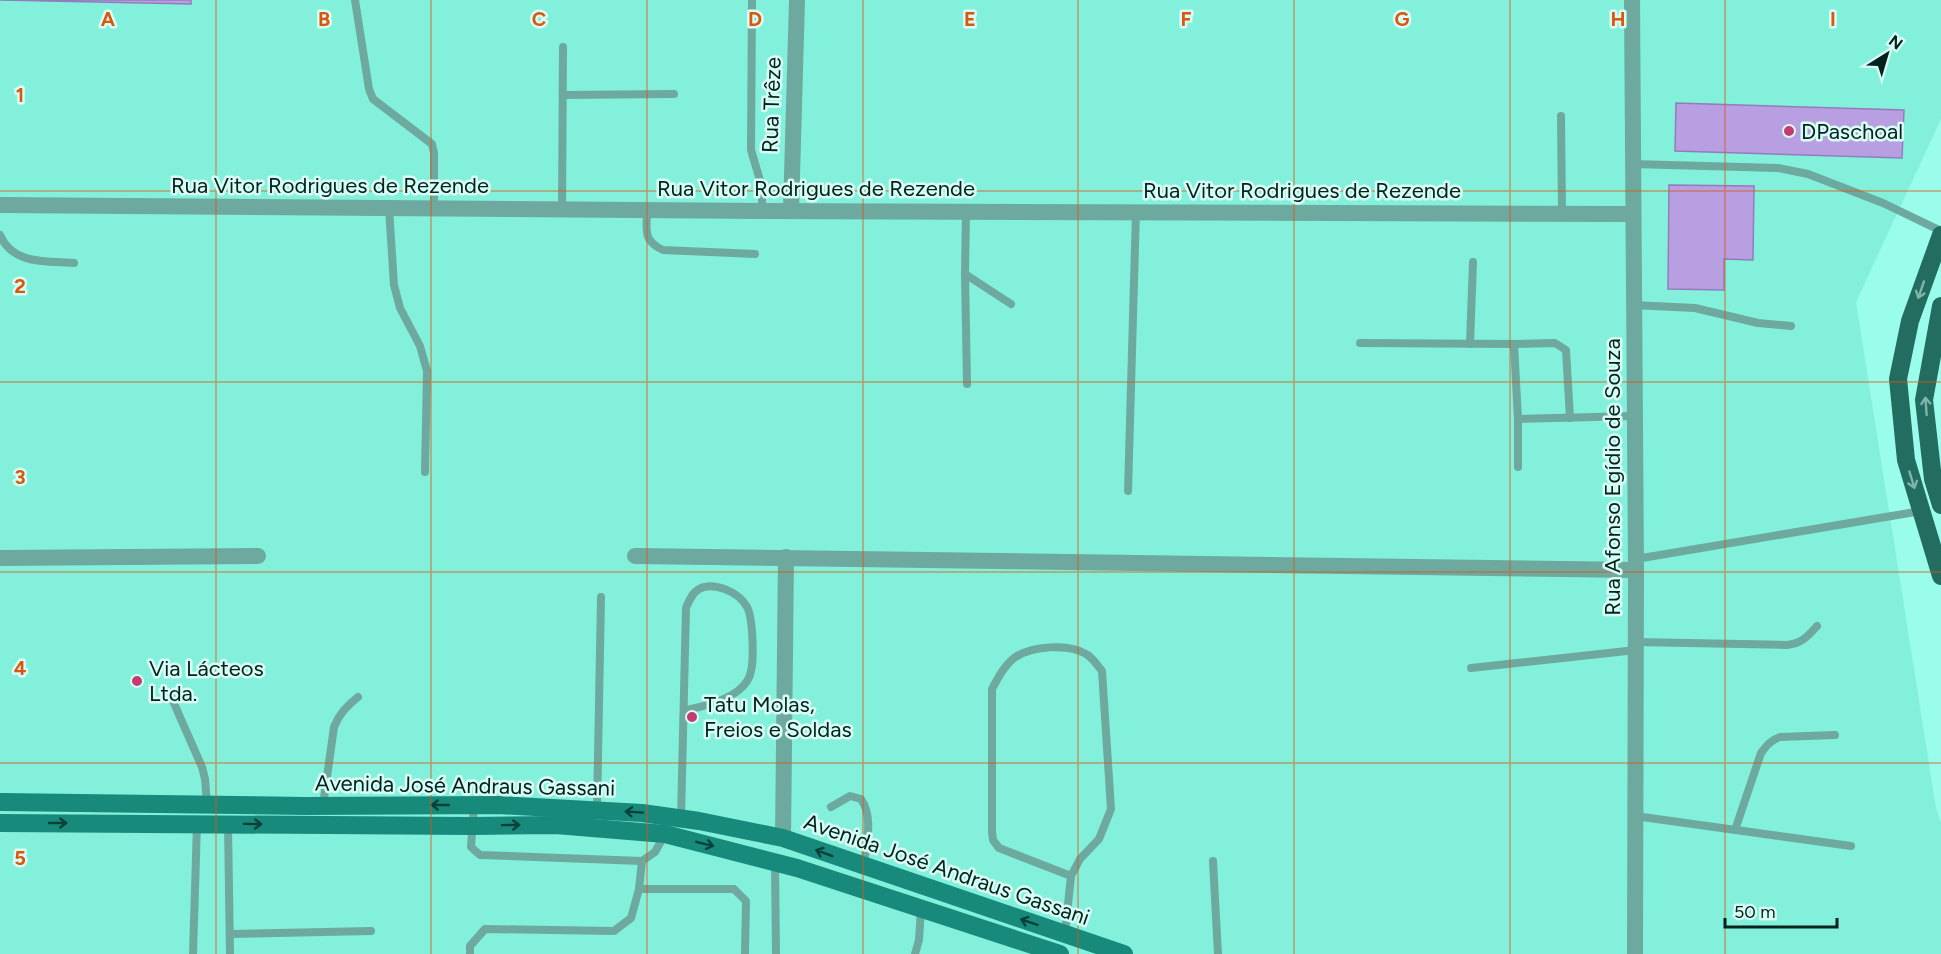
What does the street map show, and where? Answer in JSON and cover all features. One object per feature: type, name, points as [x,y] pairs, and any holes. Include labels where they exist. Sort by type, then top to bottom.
[{"type":"main road","points":[[1941,233],[1910,321],[1898,379],[1906,460],[1941,576]]},
{"type":"main road","points":[[1941,306],[1924,400],[1934,480],[1941,505]]},
{"type":"main road","name":"Avenida José Andraus Gassani","points":[[0,802],[323,806],[474,805],[597,810],[681,818],[783,838],[1124,954]]},
{"type":"main road","points":[[216,804],[226,823]]},
{"type":"main road","name":"Avenida José Andraus Gassani","points":[[0,823],[556,825],[665,834],[775,863],[1060,954]]},
{"type":"main road","points":[[929,911],[942,892]]},
{"type":"street","name":"Rua Trêze","points":[[791,211],[796,0]]},
{"type":"street","name":"Rua Afonso Egídio de Souza","points":[[1632,0],[1636,564],[1635,954]]},
{"type":"street","name":"Rua Vitor Rodrigues de Rezende","points":[[0,205],[1632,214]]},
{"type":"street","points":[[0,558],[258,556]]},
{"type":"street","points":[[635,556],[1636,564]]},
{"type":"street","points":[[783,838],[786,557]]},
{"type":"lane","points":[[355,0],[369,89],[373,99],[432,144],[434,208]]},
{"type":"lane","points":[[752,0],[751,150],[762,187],[762,211]]},
{"type":"lane","points":[[562,209],[564,46]]},
{"type":"lane","points":[[563,95],[674,94]]},
{"type":"lane","points":[[1561,116],[1562,213]]},
{"type":"lane","points":[[1632,164],[1778,168],[1808,174],[1883,203],[1941,233]]},
{"type":"lane","points":[[389,208],[394,285],[400,308],[420,346],[427,371],[424,472]]},
{"type":"lane","points":[[646,210],[647,237],[650,242],[663,250],[755,254]]},
{"type":"lane","points":[[966,212],[967,384]]},
{"type":"lane","points":[[1128,491],[1136,212]]},
{"type":"lane","points":[[0,236],[8,249],[28,260],[74,263]]},
{"type":"lane","points":[[1470,344],[1473,262]]},
{"type":"lane","points":[[965,274],[1011,304]]},
{"type":"lane","points":[[1633,304],[1695,308],[1758,323],[1791,326]]},
{"type":"lane","points":[[1360,343],[1555,343],[1566,350],[1570,418]]},
{"type":"lane","points":[[1514,344],[1518,467]]},
{"type":"lane","points":[[1518,419],[1634,416]]},
{"type":"lane","points":[[1636,564],[1922,511]]},
{"type":"lane","points":[[681,818],[686,608],[691,597],[699,589],[711,586],[723,588],[738,596],[747,606],[751,621],[752,669],[748,681],[739,690],[718,702],[684,711]]},
{"type":"lane","points":[[597,810],[601,597]]},
{"type":"lane","points":[[1471,668],[1636,646],[1787,645],[1806,639],[1816,626]]},
{"type":"lane","points":[[1065,934],[1071,876],[1080,859],[1100,839],[1111,809],[1102,671],[1086,654],[1074,648],[1056,647],[1028,651],[1014,658],[1000,673],[992,689],[992,832],[993,840],[999,848],[1071,876]]},
{"type":"lane","points":[[169,692],[216,804]]},
{"type":"lane","points":[[323,806],[334,727],[344,708],[358,697]]},
{"type":"lane","points":[[1735,830],[1761,753],[1766,745],[1780,736],[1835,735]]},
{"type":"lane","points":[[831,807],[850,796],[861,798],[865,804],[869,823],[864,867]]},
{"type":"lane","points":[[474,805],[471,847],[480,855],[642,861],[655,852],[665,834]]},
{"type":"lane","points":[[1635,816],[1851,846]]},
{"type":"lane","points":[[193,954],[197,823]]},
{"type":"lane","points":[[226,823],[230,954]]},
{"type":"lane","points":[[470,954],[470,946],[485,929],[614,931],[632,918],[639,889],[642,861]]},
{"type":"lane","points":[[1213,861],[1218,954]]},
{"type":"lane","points":[[775,863],[776,954]]},
{"type":"lane","points":[[639,889],[734,889],[746,901],[745,954]]},
{"type":"lane","points":[[915,954],[929,911]]},
{"type":"lane","points":[[230,933],[371,931]]},
{"type":"lane","points":[[919,940],[923,954]]},
{"type":"shaded area","points":[[0,0],[1941,0],[1941,119],[1856,302],[1936,808],[1941,823],[1941,954],[0,954]]},
{"type":"building","points":[[0,0],[191,0],[191,4]]},
{"type":"building","name":"DPaschoal","points":[[1676,103],[1904,110],[1902,158],[1675,151]]},
{"type":"building","points":[[1669,185],[1754,186],[1753,260],[1724,259],[1724,290],[1668,289]]},
{"type":"place","name":"DPaschoal","points":[[1789,131]]},
{"type":"place","name":"Via Lácteos Ltda.","points":[[137,681]]},
{"type":"place","name":"Tatu Molas, Freios e Soldas","points":[[692,717]]}]
